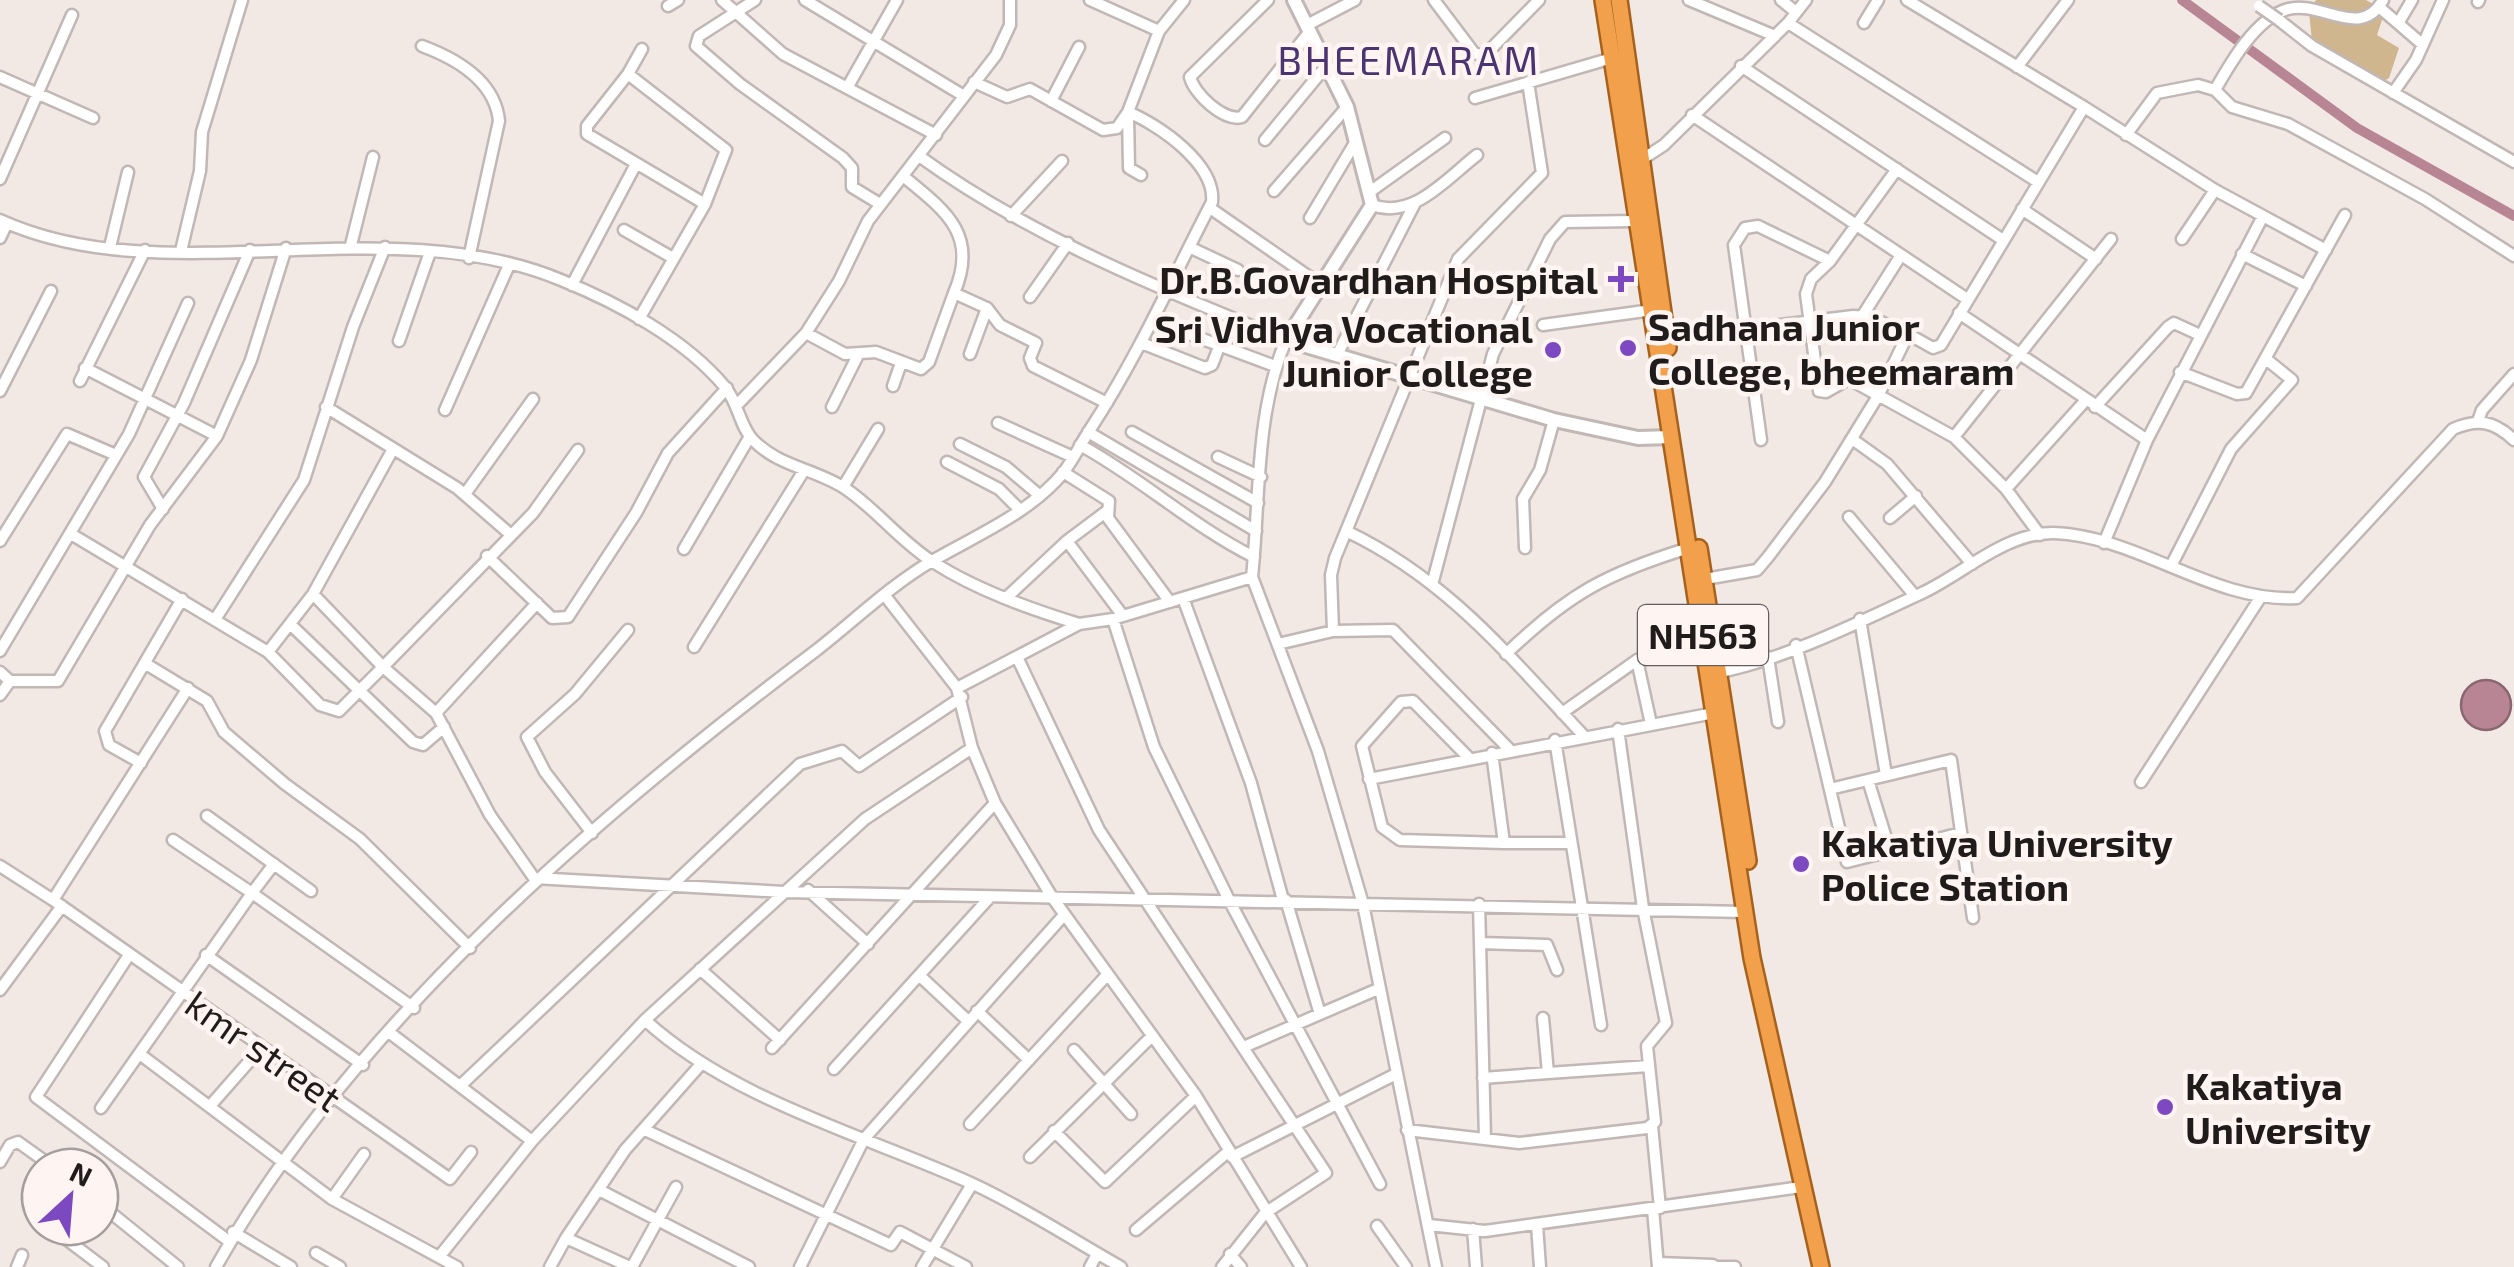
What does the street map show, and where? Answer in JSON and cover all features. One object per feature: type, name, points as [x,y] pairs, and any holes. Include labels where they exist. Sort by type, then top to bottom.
[{"type":"highway","name":"NH563","points":[[1603,0],[1667,339],[1705,579],[1714,673],[1762,954],[1830,1267]]},
{"type":"highway","name":"NH563","points":[[1619,0],[1635,164],[1636,220],[1705,650],[1714,673],[1714,713],[1745,912],[1821,1267]]},
{"type":"street","points":[[181,251],[200,171],[202,132],[242,0]]},
{"type":"street","points":[[722,0],[783,54],[936,135]]},
{"type":"street","points":[[755,0],[699,36],[696,46],[740,84],[844,158],[852,168],[852,188],[880,204]]},
{"type":"street","points":[[805,0],[876,39],[964,96]]},
{"type":"street","points":[[848,88],[897,0]]},
{"type":"street","points":[[736,406],[806,333],[880,204],[936,135],[1006,37],[1010,0]]},
{"type":"street","points":[[1090,0],[1158,31]]},
{"type":"street","points":[[974,82],[1007,97],[1030,89],[1109,131],[1117,128],[1128,112],[1158,31],[1184,0]]},
{"type":"street","points":[[1268,0],[1190,77],[1196,92],[1228,116],[1242,117],[1309,28],[1355,0]]},
{"type":"street","points":[[1294,0],[1347,107],[1371,198],[1396,211],[1415,203],[1477,155]]},
{"type":"street","points":[[1434,0],[1474,53],[1484,56],[1539,0]]},
{"type":"street","points":[[1688,0],[1775,36]]},
{"type":"street","points":[[1781,0],[1796,12]]},
{"type":"street","points":[[1635,164],[1775,36],[1806,0]]},
{"type":"street","points":[[1864,23],[1878,0]]},
{"type":"street","points":[[1907,0],[2215,190],[2326,250]]},
{"type":"street","points":[[2017,67],[2068,0]]},
{"type":"street","points":[[2399,22],[2412,0]]},
{"type":"street","points":[[2393,94],[2442,0]]},
{"type":"street","points":[[2255,3],[2393,94],[2514,162]]},
{"type":"street","points":[[2215,90],[2262,24],[2292,7],[2354,19],[2371,15],[2381,3],[2422,44]]},
{"type":"street","points":[[0,179],[72,15]]},
{"type":"street","points":[[1788,23],[2038,182]]},
{"type":"street","points":[[422,46],[469,71],[497,103],[499,121],[469,258]]},
{"type":"street","points":[[1051,101],[1080,46]]},
{"type":"street","points":[[642,49],[585,130],[704,204]]},
{"type":"street","points":[[1474,98],[1612,58]]},
{"type":"street","points":[[1265,140],[1327,65]]},
{"type":"street","points":[[1741,66],[2003,240]]},
{"type":"street","points":[[628,74],[643,90],[724,146],[704,204],[639,319]]},
{"type":"street","points":[[0,76],[94,118]]},
{"type":"street","points":[[1333,631],[1331,575],[1458,260],[1542,173],[1528,82]]},
{"type":"street","points":[[2126,135],[2157,93],[2198,85],[2215,90],[2232,108],[2288,124],[2425,200],[2514,256]]},
{"type":"street","points":[[1274,191],[1347,107]]},
{"type":"street","points":[[1667,339],[1863,316],[1937,348],[2084,108]]},
{"type":"street","points":[[1128,112],[1129,168],[1141,175]]},
{"type":"street","points":[[216,1267],[282,1162],[333,1099],[534,878],[746,702],[931,561],[1019,510],[1063,472],[1144,344],[1210,208],[1211,186],[1181,146],[1159,124],[1128,112]]},
{"type":"street","points":[[1692,115],[1967,299]]},
{"type":"street","points":[[1436,1267],[1394,1076],[1363,904],[1318,751],[1252,577],[1275,366],[1286,340],[1371,198],[1445,138]]},
{"type":"street","points":[[1310,218],[1356,140]]},
{"type":"street","points":[[918,156],[1011,216],[1166,292],[1286,340],[1554,420],[1638,438],[1672,437]]},
{"type":"street","points":[[351,245],[374,157]]},
{"type":"street","points":[[1011,216],[1062,161]]},
{"type":"street","points":[[572,284],[636,164]]},
{"type":"street","points":[[1897,169],[1807,287],[1819,390],[1826,392],[1844,379],[1954,437],[2006,489],[2040,535]]},
{"type":"street","points":[[110,248],[128,172]]},
{"type":"street","points":[[806,333],[856,356],[876,352],[921,369],[926,366],[966,258],[952,223],[903,176]]},
{"type":"street","points":[[2182,239],[2215,190]]},
{"type":"street","points":[[1337,355],[1415,203]]},
{"type":"street","points":[[1210,208],[1318,283]]},
{"type":"street","points":[[2022,209],[2096,260]]},
{"type":"street","points":[[2180,372],[2242,394],[2266,359],[2345,215]]},
{"type":"street","points":[[2104,543],[2180,372],[2262,218]]},
{"type":"street","points":[[1433,581],[1494,354],[1556,229],[1565,222],[1636,220]]},
{"type":"street","points":[[0,238],[4,222],[110,248],[181,251],[386,247],[508,265],[572,284],[639,319],[727,388],[749,438],[802,472],[844,487],[931,561],[1006,598],[1079,624]]},
{"type":"street","points":[[1761,440],[1734,245],[1745,228],[1758,226],[1830,261]]},
{"type":"street","points":[[624,230],[673,258]]},
{"type":"street","points":[[1954,437],[2111,239]]},
{"type":"street","points":[[1030,297],[1068,242]]},
{"type":"street","points":[[216,618],[295,499],[386,247]]},
{"type":"street","points":[[0,672],[10,682],[58,681],[163,508],[216,436],[257,346],[286,248]]},
{"type":"street","points":[[1189,248],[1238,270]]},
{"type":"street","points":[[80,381],[145,250]]},
{"type":"street","points":[[163,508],[144,477],[176,417],[250,250]]},
{"type":"street","points":[[399,341],[430,252]]},
{"type":"street","points":[[2242,254],[2306,286]]},
{"type":"street","points":[[1863,316],[1900,255]]},
{"type":"street","points":[[445,410],[508,265]]},
{"type":"street","points":[[0,391],[51,291]]},
{"type":"street","points":[[954,293],[987,308],[1000,326],[1036,343],[1030,358],[1033,366],[1107,404]]},
{"type":"street","points":[[0,651],[116,456],[188,303]]},
{"type":"street","points":[[970,354],[987,308]]},
{"type":"street","points":[[1543,326],[1652,310]]},
{"type":"street","points":[[1959,313],[2147,440]]},
{"type":"street","points":[[1154,320],[1275,366]]},
{"type":"street","points":[[2006,489],[2168,327],[2174,324],[2200,335]]},
{"type":"street","points":[[1705,579],[1757,570],[1825,482],[1878,396],[1908,334]]},
{"type":"street","points":[[1144,344],[1204,368],[1212,365],[1219,347]]},
{"type":"street","points":[[832,407],[856,356]]},
{"type":"street","points":[[2170,566],[2237,440],[2291,382],[2292,375],[2266,359]]},
{"type":"street","points":[[894,386],[901,363]]},
{"type":"street","points":[[84,368],[216,436]]},
{"type":"street","points":[[2478,422],[2482,410],[2514,374]]},
{"type":"street","points":[[488,556],[552,618],[568,616],[636,513],[668,454],[727,388]]},
{"type":"street","points":[[464,494],[533,399]]},
{"type":"street","points":[[326,406],[464,494],[510,534]]},
{"type":"street","points":[[1525,548],[1523,499],[1540,470],[1554,420]]},
{"type":"street","points":[[1714,673],[1768,657],[1915,596],[1972,564],[2040,535],[2104,543],[2260,598],[2297,598],[2453,430],[2478,422],[2502,428],[2514,440]]},
{"type":"street","points":[[998,423],[1072,457]]},
{"type":"street","points":[[844,487],[878,429]]},
{"type":"street","points":[[1088,432],[1256,531]]},
{"type":"street","points":[[1132,432],[1258,503]]},
{"type":"street","points":[[0,542],[67,434],[116,456]]},
{"type":"street","points":[[684,549],[749,438]]},
{"type":"street","points":[[1852,439],[1887,464],[1972,564]]},
{"type":"street","points":[[960,444],[1006,467],[1040,495]]},
{"type":"street","points":[[1080,445],[1112,463],[1214,537],[1254,557]]},
{"type":"street","points":[[268,652],[313,594],[393,449]]},
{"type":"street","points":[[72,534],[268,652],[329,711],[338,710],[533,512],[578,450]]},
{"type":"street","points":[[1218,457],[1261,477]]},
{"type":"street","points":[[947,462],[999,488],[1019,510]]},
{"type":"street","points":[[694,648],[802,472]]},
{"type":"street","points":[[1006,598],[1067,541],[1107,511],[1109,500],[1063,472]]},
{"type":"street","points":[[1890,518],[1916,496]]},
{"type":"street","points":[[1107,511],[1170,602]]},
{"type":"street","points":[[1849,517],[1915,596]]},
{"type":"street","points":[[1346,531],[1389,552],[1433,581],[1583,735]]},
{"type":"street","points":[[1067,541],[1118,618],[1154,746],[1229,900],[1340,1102],[1380,1184]]},
{"type":"street","points":[[1506,654],[1565,600],[1588,586],[1689,548]]},
{"type":"street","points":[[460,1086],[666,888],[807,760],[827,759],[842,751],[859,766],[960,692],[1079,624],[1118,618],[1252,577]]},
{"type":"street","points":[[313,594],[383,667],[436,713],[490,815],[534,878]]},
{"type":"street","points":[[886,597],[960,692],[972,748],[995,803],[1052,897],[1196,1096],[1302,1267]]},
{"type":"street","points":[[1183,598],[1251,783],[1320,1014]]},
{"type":"street","points":[[2141,782],[2210,681],[2260,598]]},
{"type":"street","points":[[141,763],[108,744],[104,736],[182,599]]},
{"type":"street","points":[[436,713],[538,603]]},
{"type":"street","points":[[1860,619],[1886,776]]},
{"type":"street","points":[[290,624],[420,746],[444,727]]},
{"type":"street","points":[[592,833],[544,772],[526,738],[575,694],[628,630]]},
{"type":"street","points":[[1278,644],[1333,631],[1393,630],[1510,749]]},
{"type":"street","points":[[1796,645],[1847,862],[1961,833]]},
{"type":"street","points":[[1562,713],[1637,660],[1705,650]]},
{"type":"street","points":[[1017,657],[1100,830],[1326,1172],[1265,1213],[1222,1267]]},
{"type":"street","points":[[1768,657],[1778,722]]},
{"type":"street","points":[[1637,660],[1651,724]]},
{"type":"street","points":[[146,664],[188,688],[215,711],[224,732],[285,784],[360,838],[470,948]]},
{"type":"street","points":[[0,695],[10,682]]},
{"type":"street","points":[[0,990],[58,903],[188,688]]},
{"type":"street","points":[[1468,757],[1406,700],[1365,738],[1362,755],[1382,827],[1392,838],[1570,844]]},
{"type":"street","points":[[1369,778],[1618,728],[1714,713]]},
{"type":"street","points":[[1618,728],[1643,908],[1666,1022],[1648,1046],[1655,1113],[1652,1126],[1658,1265],[1735,1267]]},
{"type":"street","points":[[1555,740],[1601,1024]]},
{"type":"street","points":[[438,1257],[532,1141],[645,1020],[865,820],[972,748]]},
{"type":"street","points":[[1492,753],[1504,843]]},
{"type":"street","points":[[1830,789],[1952,760],[1973,918]]},
{"type":"street","points":[[1868,780],[1890,851]]},
{"type":"street","points":[[700,969],[776,1044],[868,944],[910,891],[995,803]]},
{"type":"street","points":[[208,816],[311,891]]},
{"type":"street","points":[[173,840],[414,1008]]},
{"type":"street","points":[[102,1108],[184,994],[206,955],[274,864]]},
{"type":"street","name":"kmr street","points":[[0,866],[450,1179],[470,1152]]},
{"type":"street","points":[[534,878],[784,892],[910,891],[990,897],[1147,897],[1745,912]]},
{"type":"street","points":[[807,889],[868,944]]},
{"type":"street","points":[[834,1069],[990,897]]},
{"type":"street","points":[[1478,904],[1484,1138]]},
{"type":"street","points":[[800,1267],[864,1139],[1064,915]]},
{"type":"street","points":[[1480,943],[1548,945],[1557,970]]},
{"type":"street","points":[[128,955],[36,1097],[232,1237],[290,1267]]},
{"type":"street","points":[[206,955],[363,1064]]},
{"type":"street","points":[[970,1124],[1108,975]]},
{"type":"street","points":[[920,976],[968,1021]]},
{"type":"street","points":[[1246,1046],[1378,989]]},
{"type":"street","points":[[977,1012],[1029,1060]]},
{"type":"street","points":[[1543,1018],[1548,1073]]},
{"type":"street","points":[[645,1020],[676,1049],[702,1063],[1030,1212],[1120,1267]]},
{"type":"street","points":[[390,1034],[532,1141]]},
{"type":"street","points":[[1030,1157],[1152,1036]]},
{"type":"street","points":[[210,1106],[261,1048]]},
{"type":"street","points":[[1074,1050],[1131,1114]]},
{"type":"street","points":[[141,1055],[332,1200],[456,1267]]},
{"type":"street","points":[[550,1267],[625,1150],[702,1063]]},
{"type":"street","points":[[1483,1078],[1649,1066]]},
{"type":"street","points":[[1136,1230],[1230,1154],[1394,1076]]},
{"type":"street","points":[[1054,1131],[1105,1182],[1196,1096]]},
{"type":"street","points":[[1407,1130],[1519,1143],[1652,1126]]},
{"type":"street","points":[[645,1130],[890,1245],[900,1232],[966,1267]]},
{"type":"street","points":[[0,1162],[10,1144],[18,1142],[25,1147]]},
{"type":"street","points":[[332,1200],[364,1154]]},
{"type":"street","points":[[922,1267],[972,1184]]},
{"type":"street","points":[[566,1238],[631,1267],[676,1187]]},
{"type":"street","points":[[1429,1225],[1473,1230],[1536,1224],[1801,1187]]},
{"type":"street","points":[[600,1191],[748,1267]]},
{"type":"street","points":[[120,1220],[178,1267]]},
{"type":"street","points":[[1536,1224],[1540,1267]]},
{"type":"street","points":[[1377,1226],[1406,1267]]},
{"type":"street","points":[[1473,1230],[1476,1267]]},
{"type":"street","points":[[77,1247],[103,1267]]},
{"type":"street","points":[[316,1253],[340,1267]]},
{"type":"street","points":[[1090,1267],[1097,1254]]},
{"type":"street","points":[[1230,1254],[1241,1267]]},
{"type":"street","points":[[16,1267],[22,1255]]},
{"type":"shaded area","points":[[2316,0],[2366,0],[2385,11],[2377,35],[2399,48],[2389,78],[2382,82],[2312,41],[2309,12]]},
{"type":"shaded area","points":[[2486,680],[2504,687],[2511,705],[2504,723],[2486,730],[2468,723],[2461,705],[2468,687]]},
{"type":"waterway","points":[[2182,0],[2357,128],[2514,216]]},
{"type":"place","name":"Dr.B.Govardhan Hospital","points":[[1621,279]]},
{"type":"place","name":"Sadhana Junior College, bheemaram","points":[[1628,348]]},
{"type":"place","name":"Sri Vidhya Vocational Junior College","points":[[1553,350]]},
{"type":"place","name":"Kakatiya University Police Station","points":[[1801,864]]},
{"type":"place","name":"Kakatiya University","points":[[2165,1107]]},
{"type":"district","name":"BHEEMARAM","points":[[1409,59]]}]
